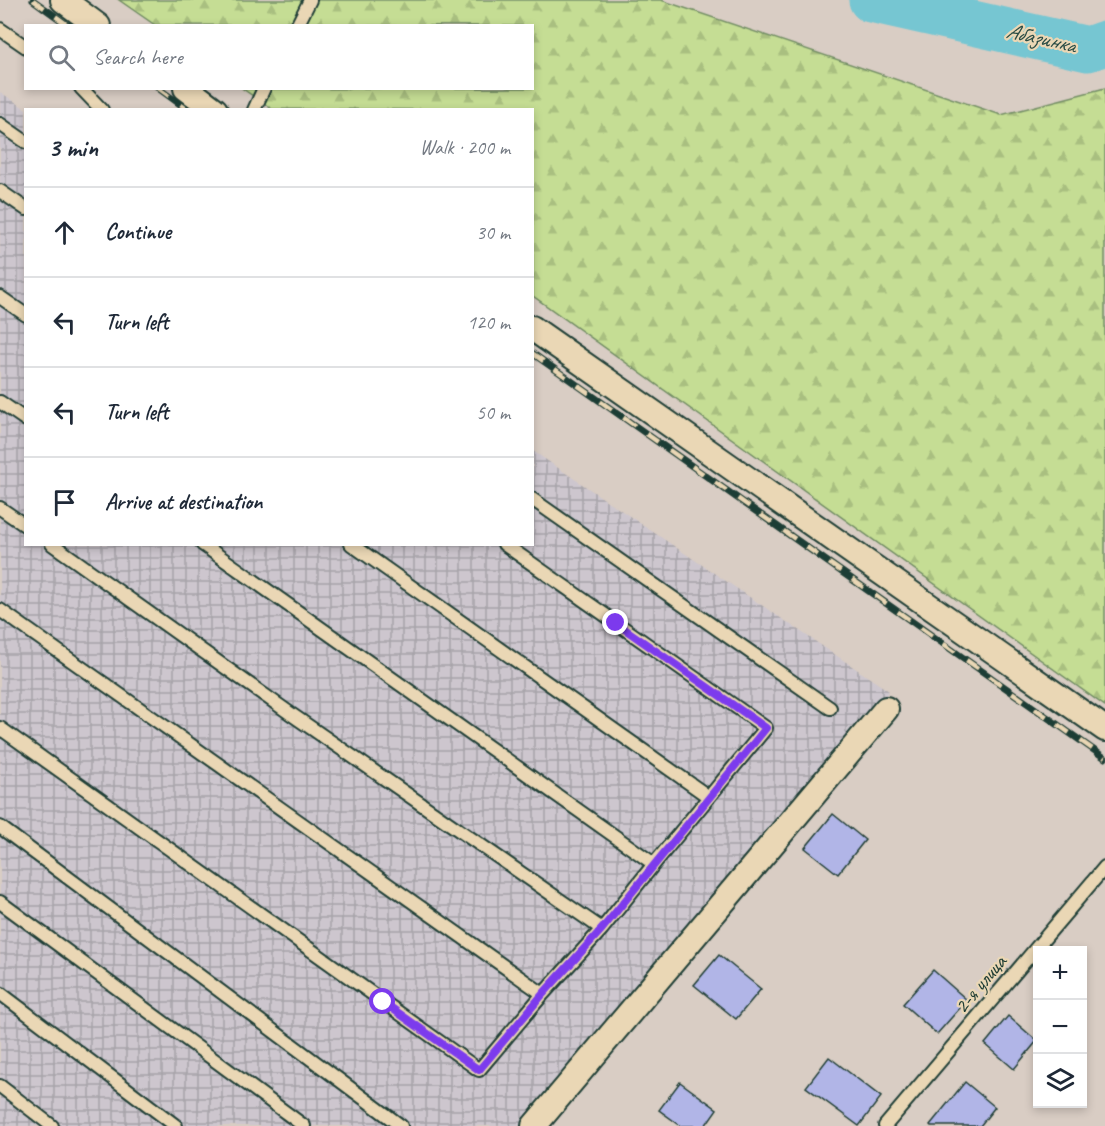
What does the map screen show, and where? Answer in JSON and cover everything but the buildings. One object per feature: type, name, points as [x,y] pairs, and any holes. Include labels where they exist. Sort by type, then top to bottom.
[{"type":"street","points":[[63,0],[95,24]]},
{"type":"street","points":[[189,90],[212,108]]},
{"type":"street","points":[[534,329],[1105,729]]},
{"type":"street","points":[[534,1126],[885,709]]},
{"type":"lane","points":[[298,24],[310,0]]},
{"type":"lane","points":[[0,29],[24,45]]},
{"type":"lane","points":[[83,90],[100,108]]},
{"type":"lane","points":[[255,108],[263,90]]},
{"type":"lane","points":[[0,124],[24,141]]},
{"type":"lane","points":[[0,191],[24,208]]},
{"type":"lane","points":[[0,297],[24,314]]},
{"type":"lane","points":[[0,402],[24,419]]},
{"type":"lane","points":[[534,500],[830,708]]},
{"type":"lane","points":[[0,508],[24,525]]},
{"type":"lane","points":[[55,546],[291,714],[602,929]]},
{"type":"lane","points":[[205,546],[654,864]]},
{"type":"lane","points":[[354,546],[709,797]]},
{"type":"lane","points":[[0,728],[479,1070],[602,929],[766,728],[507,546]]},
{"type":"lane","points":[[0,610],[543,994]]},
{"type":"lane","points":[[0,827],[401,1126]]},
{"type":"lane","name":"2-я улица","points":[[885,1126],[1105,867]]},
{"type":"lane","points":[[0,902],[304,1126]]},
{"type":"lane","points":[[0,993],[176,1126]]},
{"type":"lane","points":[[1,1090],[52,1126]]},
{"type":"shaded area","points":[[0,92],[24,108],[24,546],[534,546],[534,452],[889,691],[523,1126],[0,1126]]},
{"type":"green space","points":[[119,0],[661,0],[1001,115],[1105,88],[1105,706],[534,297],[534,108],[271,108],[244,90],[534,90],[534,24],[154,24]]},
{"type":"waterway","name":"Абазинка","points":[[871,0],[1088,49],[1105,43]]},
{"type":"railway","points":[[33,0],[66,24]]},
{"type":"railway","points":[[161,90],[185,108]]},
{"type":"railway","points":[[534,354],[1105,758]]},
{"type":"route","points":[[383,1002],[479,1070],[602,929],[766,728],[616,623]]}]
